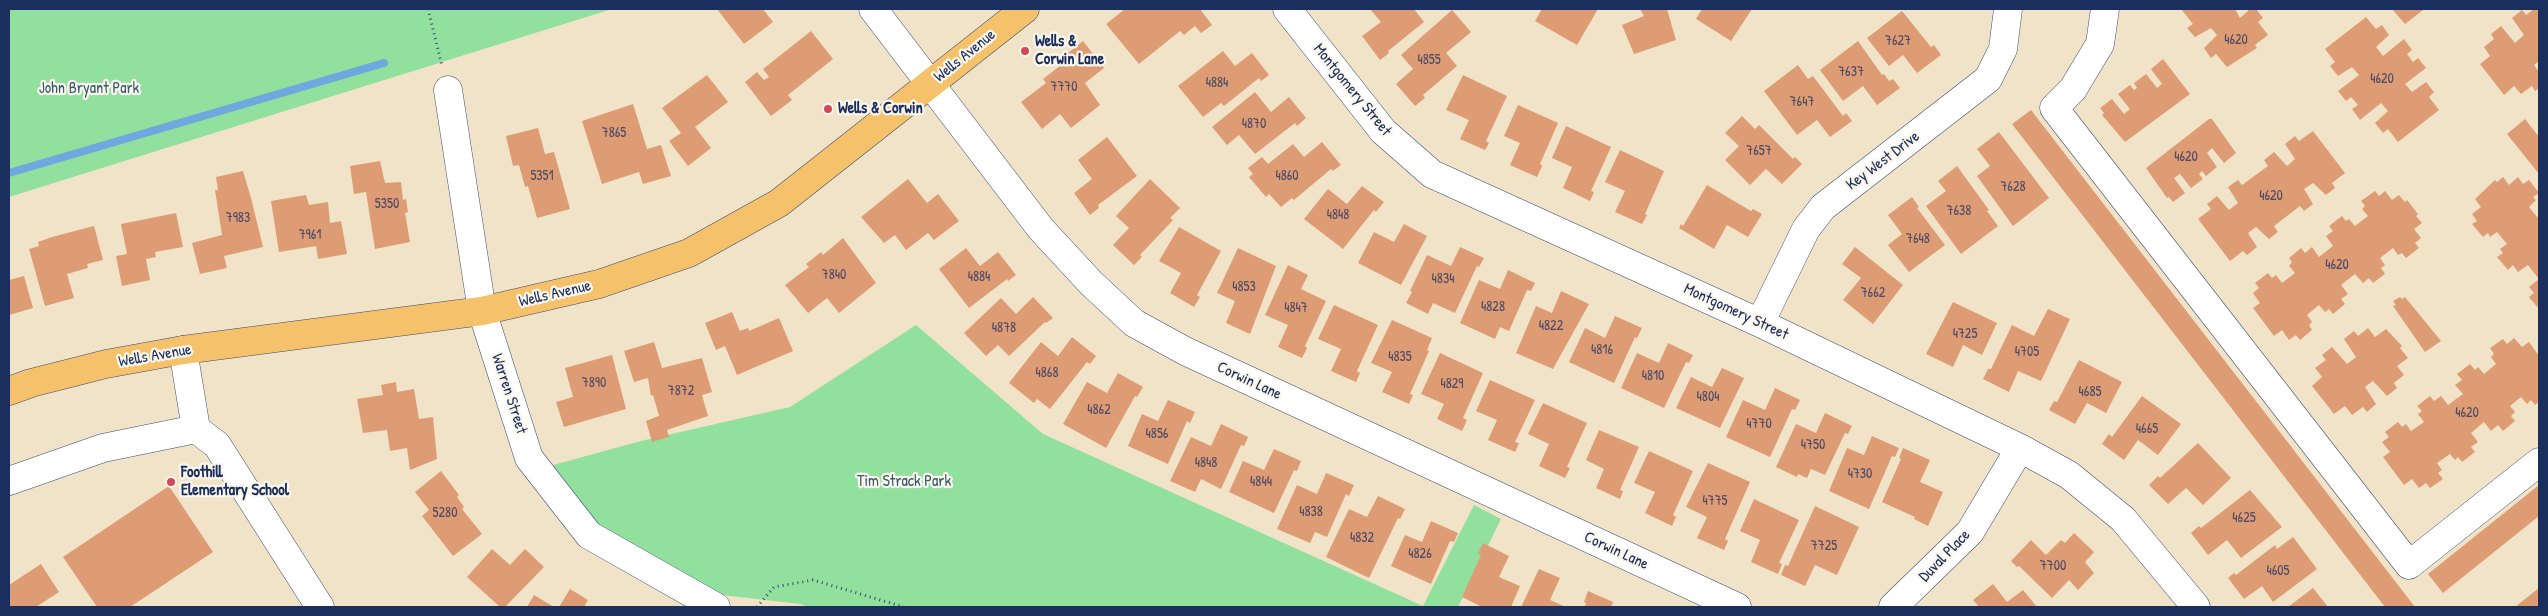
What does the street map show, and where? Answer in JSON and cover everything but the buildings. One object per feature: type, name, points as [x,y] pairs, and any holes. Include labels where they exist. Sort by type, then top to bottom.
[{"type":"main road","name":"Wells Avenue","points":[[9,391],[31,383],[106,364],[183,350],[482,311],[599,284],[689,253],[778,203],[1024,9]]},
{"type":"street","name":"Corwin Lane","points":[[873,9],[1042,229],[1091,283],[1134,323],[1185,351],[1737,607]]},
{"type":"street","name":"Montgomery Street","points":[[1287,9],[1383,131],[1432,174],[1760,323],[2020,448],[2069,475],[2123,519],[2196,607]]},
{"type":"street","name":"Key West Drive","points":[[1760,323],[1806,229],[1823,207],[1988,79],[2003,49],[2008,9]]},
{"type":"street","points":[[2105,9],[2100,44],[2073,89],[2054,108],[2409,566],[2539,462]]},
{"type":"street","name":"Warren Street","points":[[448,90],[482,311],[529,458],[589,535],[716,607]]},
{"type":"street","points":[[183,350],[196,429],[217,445],[320,607]]},
{"type":"street","points":[[9,481],[103,448],[196,429]]},
{"type":"street","name":"Duval Place","points":[[1893,607],[1970,532],[2020,448]]},
{"type":"path","points":[[428,9],[448,90]]},
{"type":"path","points":[[758,607],[774,587],[813,580],[904,607]]},
{"type":"green space","name":"John Bryant Park","points":[[9,9],[612,9],[9,197]]},
{"type":"green space","name":"Tim Strack Park","points":[[916,325],[1043,434],[1423,606],[1474,505],[1501,519],[1458,607],[809,607],[800,604],[714,594],[631,557],[535,470],[641,441],[790,407]]},
{"type":"waterway","points":[[9,173],[384,63]]},
{"type":"place","name":"Wells & Corwin Lane","points":[[1025,51]]},
{"type":"place","name":"Wells & Corwin","points":[[828,109]]},
{"type":"place","name":"Foothill Elementary School","points":[[171,482]]}]
